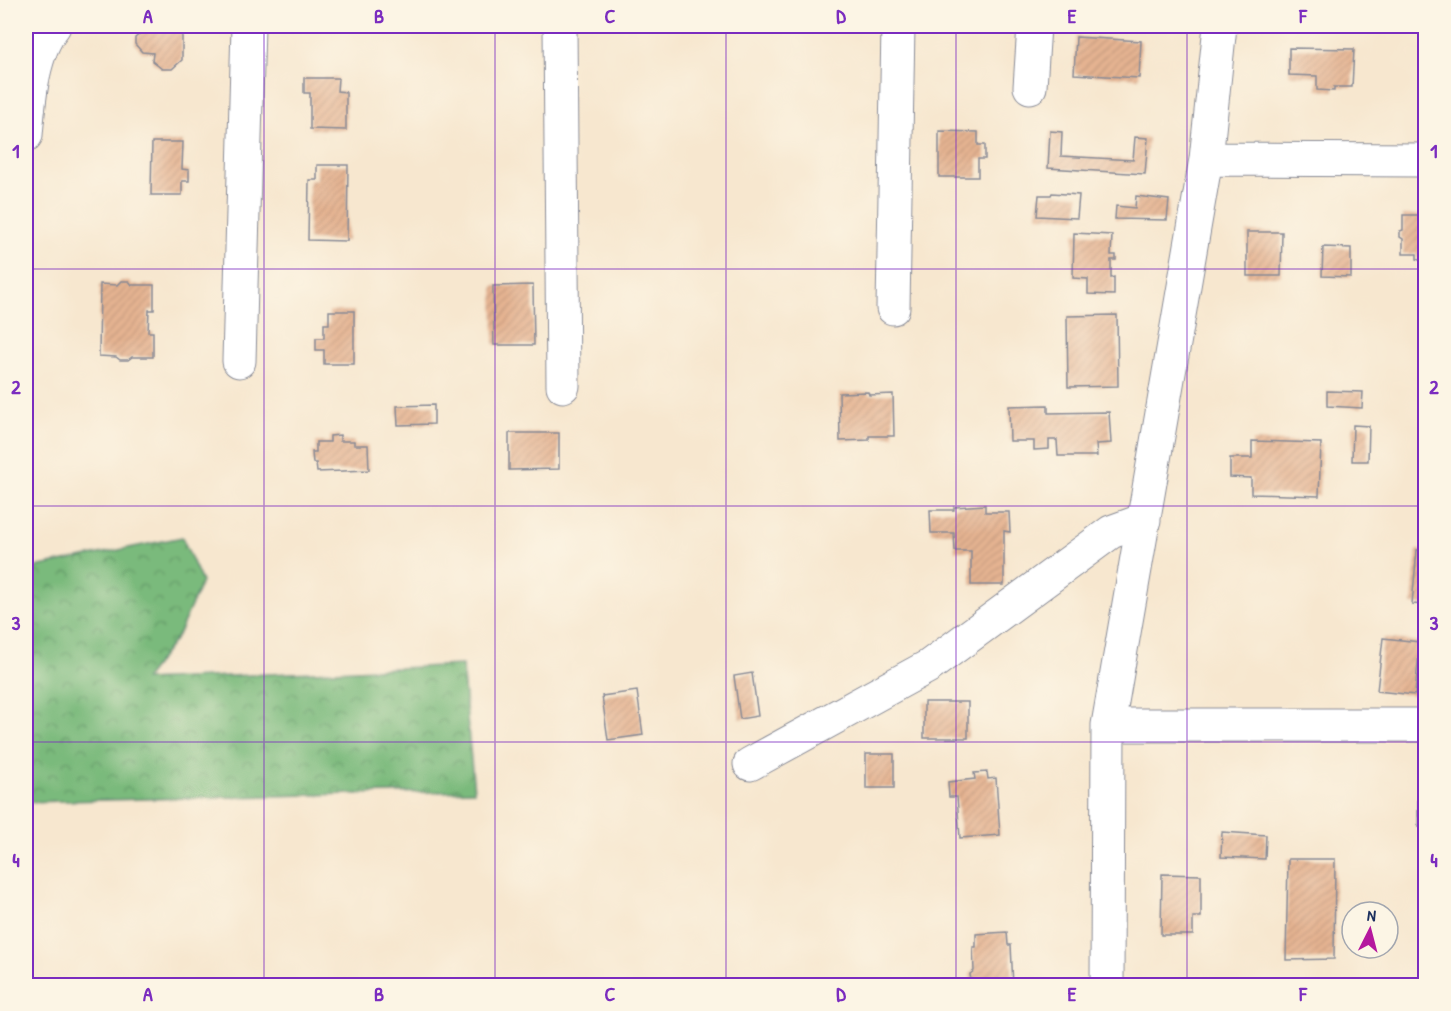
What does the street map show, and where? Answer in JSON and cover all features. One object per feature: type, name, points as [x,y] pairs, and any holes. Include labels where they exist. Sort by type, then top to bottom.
[{"type":"street","points":[[26,135],[32,78],[48,32],[54,26]]},
{"type":"street","points":[[239,361],[248,26]]},
{"type":"street","points":[[560,26],[563,386]]},
{"type":"street","points":[[892,308],[898,26]]},
{"type":"street","points":[[1030,87],[1034,26]]},
{"type":"street","points":[[1107,986],[1108,725],[1206,159],[1220,26]]},
{"type":"street","points":[[1206,159],[1425,160]]},
{"type":"street","points":[[750,764],[928,666],[1111,532],[1144,520]]},
{"type":"street","points":[[1108,725],[1425,725]]},
{"type":"green space","points":[[182,537],[202,582],[177,637],[144,680],[462,665],[474,791],[26,802],[26,572],[40,566]]},
{"type":"building","points":[[142,26],[176,26],[176,29],[182,29],[182,60],[172,69],[162,69],[152,61],[153,53],[142,52],[135,44],[135,38],[142,32]]},
{"type":"building","points":[[1076,37],[1141,41],[1139,78],[1074,74]]},
{"type":"building","points":[[1289,48],[1354,49],[1352,87],[1334,87],[1334,91],[1317,90],[1317,76],[1289,75]]},
{"type":"building","points":[[304,78],[338,78],[337,91],[346,92],[346,130],[310,129],[310,93],[304,93]]},
{"type":"building","points":[[939,131],[978,132],[978,145],[985,145],[985,159],[978,159],[978,177],[939,177]]},
{"type":"building","points":[[1050,131],[1062,132],[1061,156],[1133,160],[1135,137],[1148,138],[1145,174],[1048,168]]},
{"type":"building","points":[[152,142],[183,142],[182,169],[189,170],[189,181],[182,181],[182,195],[151,195]]},
{"type":"building","points":[[317,165],[348,165],[347,241],[308,240],[309,180],[317,180]]},
{"type":"building","points":[[1052,193],[1079,195],[1077,218],[1037,216],[1039,195],[1051,195]]},
{"type":"building","points":[[1136,196],[1169,200],[1167,220],[1115,219],[1116,206],[1135,208]]},
{"type":"building","points":[[1403,215],[1426,215],[1426,263],[1417,259],[1417,254],[1403,254],[1403,239],[1400,237],[1400,231],[1403,230]]},
{"type":"building","points":[[1247,232],[1282,232],[1281,276],[1247,276]]},
{"type":"building","points":[[1074,233],[1112,235],[1111,255],[1116,255],[1116,260],[1111,260],[1114,295],[1088,294],[1088,279],[1073,278]]},
{"type":"building","points":[[1323,247],[1351,248],[1351,277],[1322,276]]},
{"type":"building","points":[[121,281],[129,281],[132,285],[154,285],[154,310],[149,310],[148,332],[153,332],[153,357],[132,357],[128,360],[120,360],[116,357],[99,356],[100,284],[117,285]]},
{"type":"building","points":[[533,285],[534,345],[494,345],[493,286]]},
{"type":"building","points":[[329,311],[354,311],[354,364],[324,364],[324,350],[316,350],[316,338],[324,338],[324,324],[329,324]]},
{"type":"building","points":[[1117,315],[1118,386],[1068,387],[1067,316]]},
{"type":"building","points":[[1327,391],[1363,392],[1362,408],[1327,406]]},
{"type":"building","points":[[868,392],[869,395],[893,394],[894,436],[869,436],[869,440],[840,441],[839,393]]},
{"type":"building","points":[[434,405],[434,424],[398,425],[397,406]]},
{"type":"building","points":[[1048,405],[1048,413],[1109,412],[1111,443],[1096,444],[1097,456],[1058,456],[1057,440],[1049,440],[1049,449],[1034,450],[1034,441],[1010,441],[1009,406]]},
{"type":"building","points":[[1353,425],[1369,426],[1368,461],[1352,461]]},
{"type":"building","points":[[509,433],[559,433],[559,469],[509,470]]},
{"type":"building","points":[[340,435],[340,441],[354,441],[354,445],[368,445],[369,470],[317,472],[312,452],[316,452],[316,442],[330,442],[330,436]]},
{"type":"building","points":[[1252,441],[1321,443],[1319,496],[1251,494],[1251,478],[1230,477],[1230,458],[1252,458]]},
{"type":"building","points":[[985,505],[985,512],[1009,512],[1010,532],[1004,531],[1004,585],[971,585],[971,551],[955,551],[954,533],[931,533],[930,510],[954,510],[954,507]]},
{"type":"building","points":[[1417,550],[1426,551],[1426,605],[1412,604]]},
{"type":"building","points":[[1383,638],[1420,642],[1415,695],[1377,691]]},
{"type":"building","points":[[752,673],[758,716],[740,719],[734,676]]},
{"type":"building","points":[[637,691],[643,735],[608,740],[602,696]]},
{"type":"building","points":[[924,702],[968,702],[968,738],[924,738]]},
{"type":"building","points":[[866,754],[894,754],[894,788],[866,788]]},
{"type":"building","points":[[987,772],[988,779],[996,778],[1000,835],[960,838],[957,797],[949,797],[948,782],[975,779],[974,773]]},
{"type":"building","points":[[1418,795],[1426,795],[1426,827],[1418,827]]},
{"type":"building","points":[[1222,832],[1266,835],[1265,859],[1221,857]]},
{"type":"building","points":[[1288,859],[1335,859],[1334,959],[1286,960]]},
{"type":"building","points":[[1162,874],[1201,875],[1201,917],[1193,917],[1193,935],[1161,935]]},
{"type":"building","points":[[1007,932],[1008,945],[1011,945],[1013,986],[975,986],[970,974],[974,971],[973,947],[976,947],[976,934]]}]
